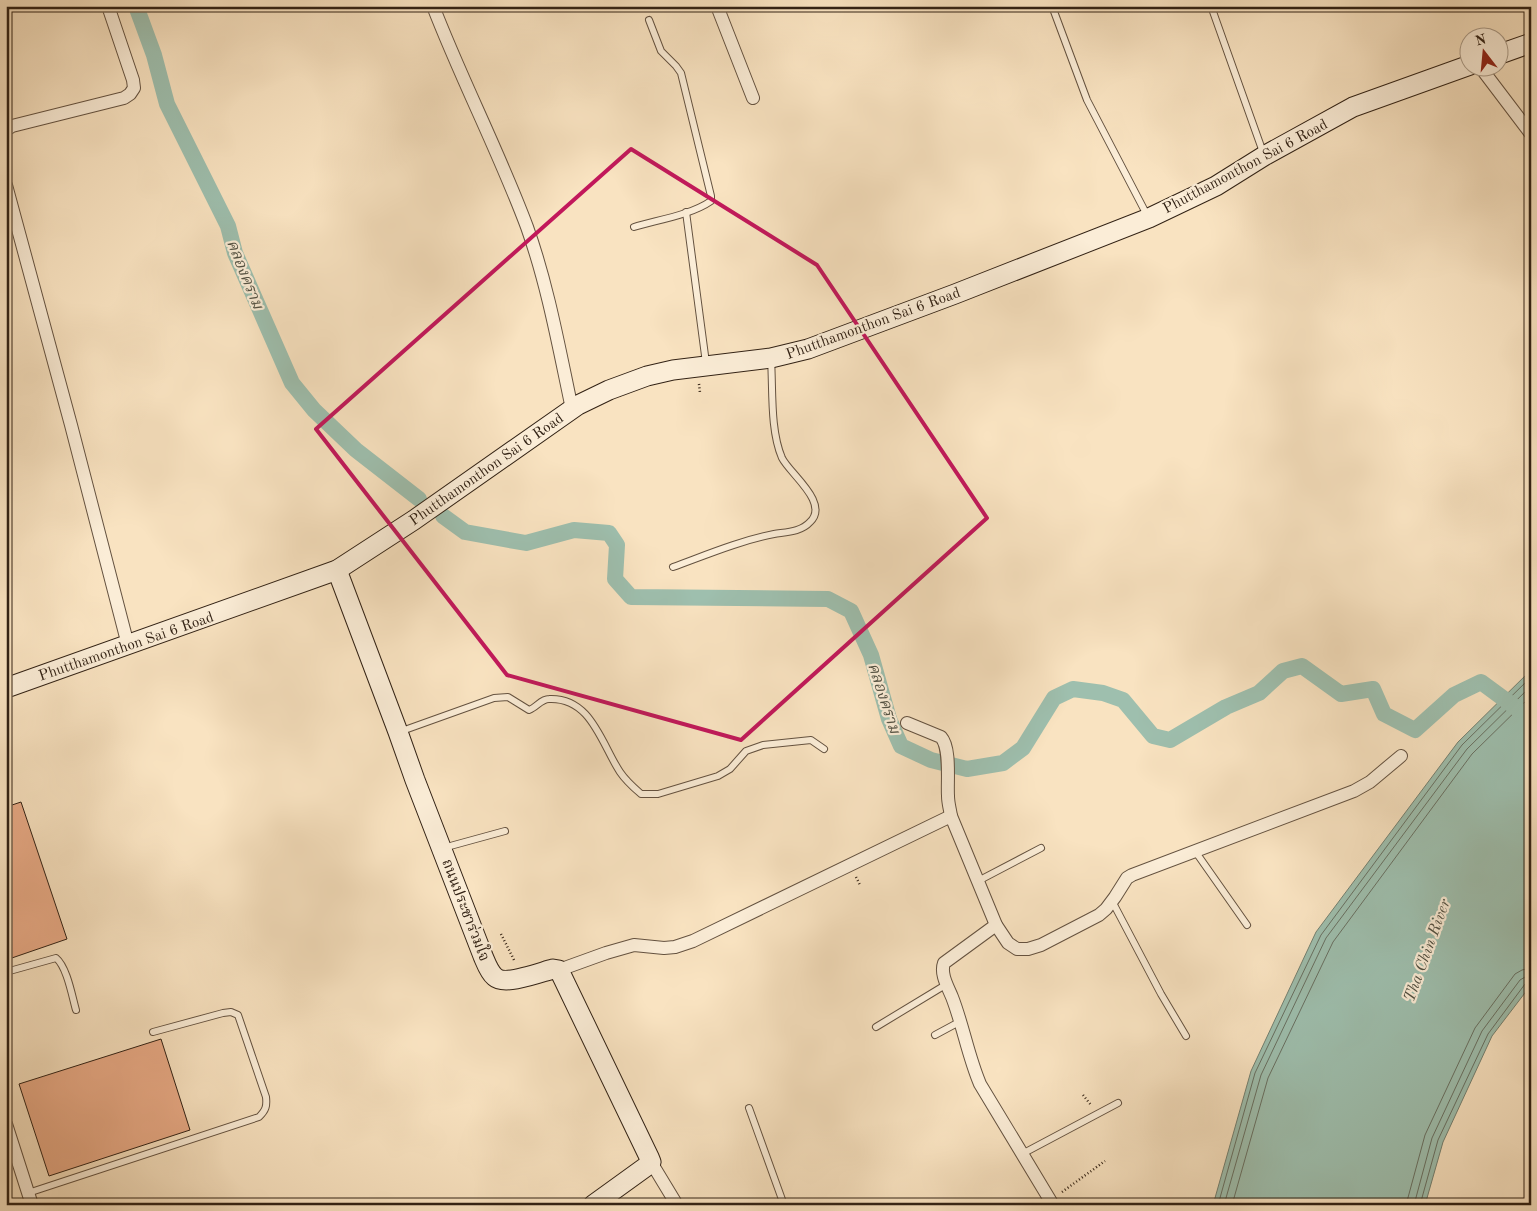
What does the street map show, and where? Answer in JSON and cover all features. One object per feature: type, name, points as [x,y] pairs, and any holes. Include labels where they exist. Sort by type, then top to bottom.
[{"type":"main road","points":[[1510,50],[1531,43]]},
{"type":"main road","name":"Phutthamonthon Sai 6 Road","points":[[6,688],[337,570],[414,520],[572,409],[608,390],[647,376],[673,370],[771,358],[808,348],[1069,250],[1149,218],[1216,186],[1264,156],[1353,107],[1460,69]]},
{"type":"main road","name":"ถนนประชาร่วมใจ","points":[[337,570],[415,780],[490,970],[495,977],[508,981],[554,969],[559,970]]},
{"type":"main road","points":[[559,970],[651,1162],[593,1205]]},
{"type":"street","points":[[6,130],[12,126],[124,98],[130,94],[134,88],[133,80],[108,6]]},
{"type":"street","points":[[433,6],[527,227],[541,269],[572,409]]},
{"type":"street","points":[[717,6],[753,98]]},
{"type":"street","points":[[1489,78],[1531,134]]},
{"type":"street","points":[[6,185],[8,204],[71,425],[128,645]]},
{"type":"street","points":[[907,724],[941,737],[944,740],[951,816],[996,925],[1008,943],[1017,949],[1028,949],[1052,940],[1098,915],[1112,901],[1127,878],[1132,875],[1354,791],[1370,782],[1401,756]]},
{"type":"street","points":[[559,970],[606,953],[634,946],[676,947],[693,941],[951,816]]},
{"type":"street","points":[[996,925],[944,963],[942,972],[961,1021],[980,1084],[1052,1203]]},
{"type":"street","points":[[6,1124],[11,1151],[30,1199]]},
{"type":"street","points":[[651,1162],[676,1205]]},
{"type":"lane","points":[[1052,6],[1088,100],[1149,218]]},
{"type":"lane","points":[[1211,6],[1264,156]]},
{"type":"lane","points":[[634,227],[686,212],[711,201],[682,78],[676,66],[660,51],[649,20]]},
{"type":"lane","points":[[686,212],[706,367]]},
{"type":"lane","points":[[673,567],[733,544],[791,532],[812,521],[815,507],[808,489],[788,468],[776,439],[771,358]]},
{"type":"lane","points":[[398,732],[494,698],[508,697],[529,710],[535,708],[542,700],[557,700],[574,705],[587,714],[622,775],[641,794],[658,794],[718,776],[730,769],[746,752],[763,745],[811,740],[824,749]]},
{"type":"lane","points":[[442,849],[505,831]]},
{"type":"lane","points":[[978,881],[1041,848]]},
{"type":"lane","points":[[1195,851],[1247,925]]},
{"type":"lane","points":[[1112,901],[1161,994],[1186,1036]]},
{"type":"lane","points":[[6,972],[56,958],[60,961],[66,975],[76,1010]]},
{"type":"lane","points":[[876,1027],[947,984]]},
{"type":"lane","points":[[30,1199],[259,1117],[265,1112],[267,1106],[266,1097],[238,1015],[231,1012],[223,1013],[153,1032]]},
{"type":"lane","points":[[935,1035],[961,1021]]},
{"type":"lane","points":[[1022,1154],[1118,1103]]},
{"type":"lane","points":[[749,1108],[784,1205]]},
{"type":"path","points":[[501,934],[522,977]]},
{"type":"path","points":[[1052,1203],[1105,1161]]},
{"type":"highlighted area","points":[[631,149],[817,265],[987,518],[741,740],[507,675],[316,429]]},
{"type":"water","name":"Tha Chin River","points":[[1531,670],[1531,985],[1492,1036],[1443,1142],[1425,1205],[1213,1205],[1251,1071],[1316,932],[1458,742]]},
{"type":"building","points":[[21,802],[67,939],[6,960],[6,807]]},
{"type":"building","points":[[161,1039],[190,1130],[49,1176],[19,1084]]},
{"type":"waterway","name":"คลองคราม","points":[[136,6],[154,55],[167,104],[228,226],[235,253],[292,383],[314,410],[356,450],[419,499]]},
{"type":"waterway","name":"คลองคราม","points":[[443,516],[465,532],[526,543],[574,530],[609,533],[617,545],[615,579],[631,597],[828,599],[851,611],[871,655],[889,719],[901,746],[931,760],[967,769],[1003,763],[1023,748],[1054,698],[1073,689],[1103,693],[1123,700],[1153,736],[1170,740],[1226,707],[1259,693],[1283,671],[1302,666],[1341,694],[1373,689],[1384,714],[1415,730],[1454,695],[1481,682],[1519,710]]}]
